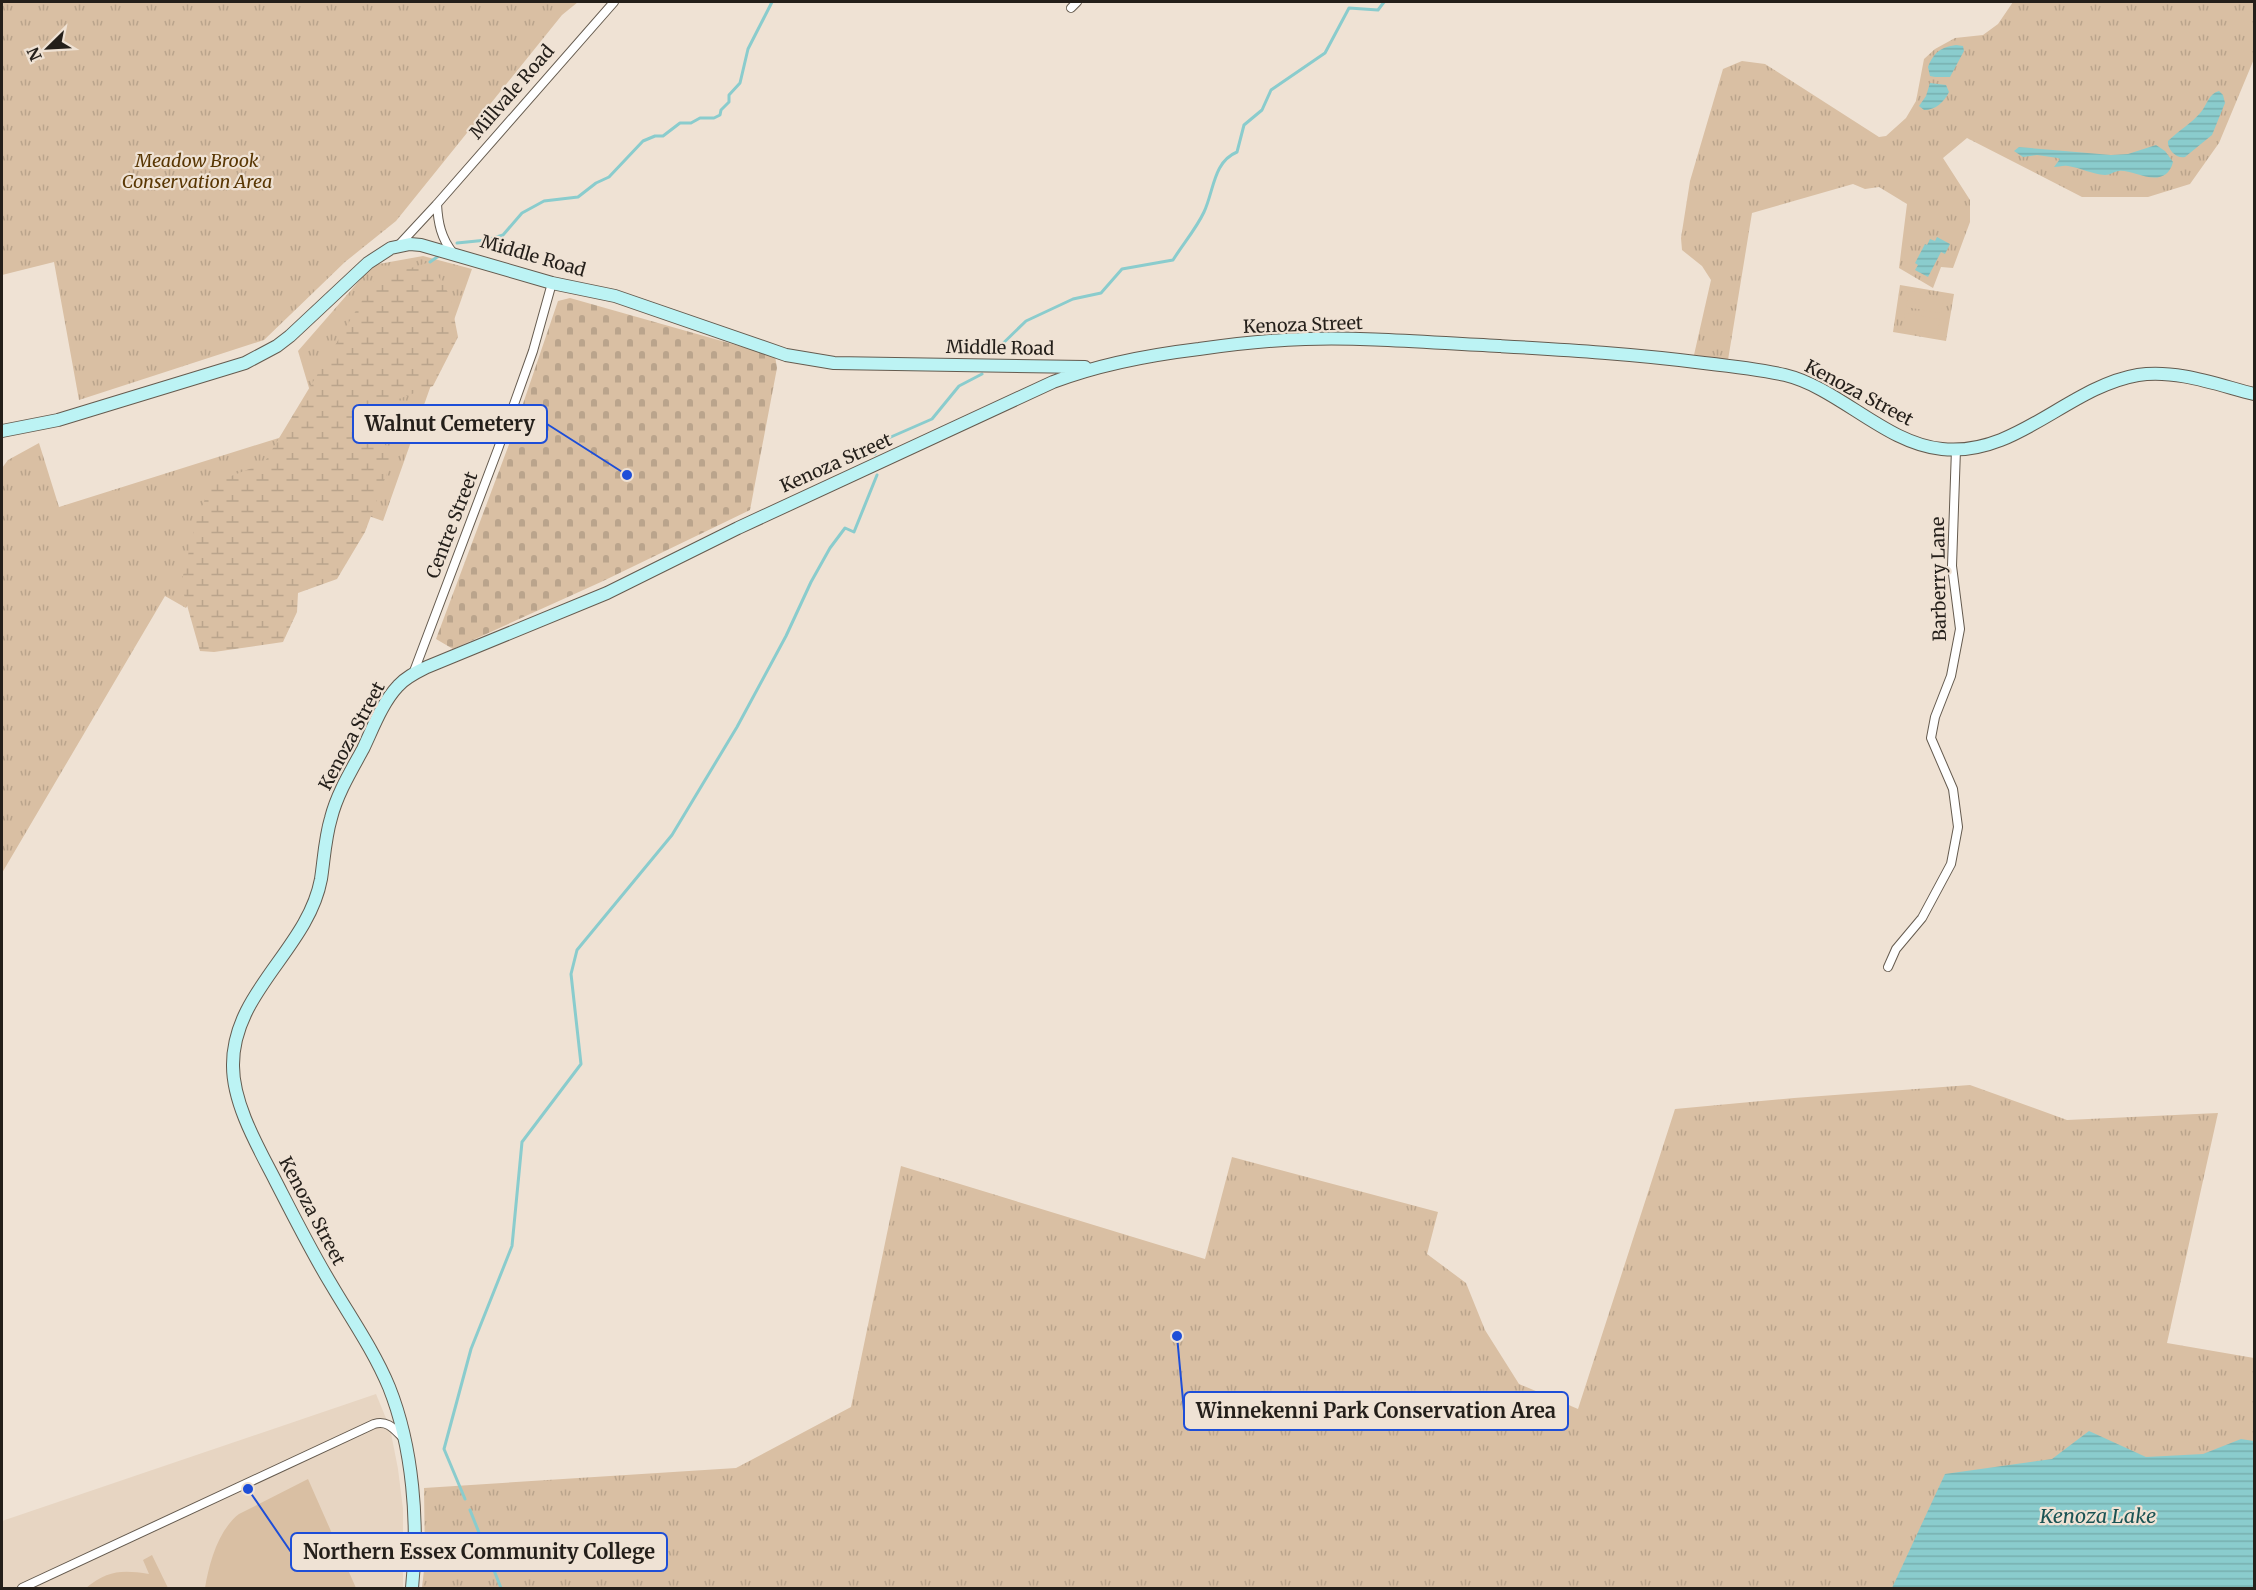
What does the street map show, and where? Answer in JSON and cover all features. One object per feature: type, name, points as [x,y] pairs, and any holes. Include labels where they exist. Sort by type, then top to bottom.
[{"type":"street","name":"Millvale Road","points":[[397,246],[437,204],[614,2]]},
{"type":"street","points":[[437,204],[439,227],[453,253]]},
{"type":"street","name":"Middle Road","points":[[2,431],[58,420],[193,380],[256,358],[290,336],[368,262],[397,246],[421,245],[552,283],[615,296],[804,359],[834,363],[1095,368]]},
{"type":"street","name":"Centre Street","points":[[413,674],[502,439],[533,351],[552,283]]},
{"type":"street","name":"Kenoza Street","points":[[412,1588],[415,1537],[414,1501],[394,1400],[381,1370],[316,1259],[252,1135],[238,1096],[232,1065],[236,1039],[249,1005],[300,930],[314,903],[330,820],[338,797],[391,695],[413,674],[607,593],[807,496],[1037,389],[1095,368],[1160,354],[1305,339],[1460,344],[1658,357],[1758,370],[1798,379],[1911,441],[1933,448],[1956,450],[1994,442],[2030,425],[2099,386],[2141,374],[2182,377],[2254,394]]},
{"type":"street","name":"Barberry Lane","points":[[1888,967],[1896,950],[1922,918],[1951,864],[1958,827],[1953,789],[1931,738],[1935,717],[1951,676],[1960,628],[1952,566],[1956,450]]},
{"type":"street","points":[[21,1588],[374,1424],[381,1422],[389,1424],[403,1439]]},
{"type":"shaded area","points":[[376,1394],[390,1428],[398,1469],[403,1509],[403,1588],[2,1588],[2,1521]]},
{"type":"green space","name":"Meadow Brook Conservation Area","points":[[2,2],[578,2],[562,15],[396,221],[345,262],[264,340],[79,400],[54,262],[2,275]]},
{"type":"green space","points":[[2013,2],[2254,2],[2254,59],[2219,143],[2190,184],[2148,197],[2082,197],[1967,138],[1943,158],[1970,200],[1970,222],[1953,268],[1941,267],[1933,288],[1899,268],[1907,204],[1879,187],[1865,189],[1853,184],[1752,213],[1728,360],[1694,355],[1711,280],[1702,266],[1682,250],[1681,238],[1690,181],[1723,69],[1742,61],[1765,64],[1879,137],[1886,136],[1906,118],[1916,101],[1924,59],[1935,49],[1955,38],[1983,35],[1998,24]]},
{"type":"green space","points":[[423,256],[472,269],[383,521],[262,479],[186,608],[165,596],[2,873],[2,468],[8,460],[39,443],[59,507],[320,425],[298,351],[373,265]]},
{"type":"green space","points":[[430,262],[450,296],[458,337],[433,386],[396,400],[377,432],[393,457],[365,532],[337,579],[298,593],[297,612],[283,642],[214,652],[200,651],[181,584],[196,522],[211,484],[264,463],[375,279]]},
{"type":"green space","points":[[1900,285],[1954,294],[1946,341],[1893,332]]},
{"type":"green space","points":[[1909,291],[1944,297],[1941,313],[1906,307]]},
{"type":"green space","points":[[570,298],[775,356],[777,368],[750,510],[601,582],[453,649],[436,639],[511,439],[558,301]]},
{"type":"green space","points":[[1905,313],[1940,319],[1937,335],[1902,329]]},
{"type":"green space","points":[[1970,1085],[2067,1120],[2218,1113],[2167,1343],[2254,1358],[2254,1588],[422,1588],[425,1561],[424,1488],[736,1468],[851,1407],[901,1166],[1205,1259],[1232,1157],[1438,1212],[1427,1254],[1466,1283],[1485,1330],[1519,1384],[1578,1409],[1675,1109]]},
{"type":"green space","points":[[308,1479],[356,1588],[205,1588],[220,1538],[232,1521],[239,1514]]},
{"type":"green space","points":[[152,1555],[168,1588],[86,1588],[101,1578],[116,1573],[149,1574],[143,1560]]},
{"type":"water","points":[[1963,46],[1964,51],[1950,77],[1930,76],[1928,67],[1936,54],[1946,47]]},
{"type":"water","points":[[1930,83],[1946,85],[1949,92],[1939,105],[1924,110],[1919,106],[1926,96]]},
{"type":"water","points":[[2219,91],[2225,103],[2212,135],[2185,157],[2175,155],[2168,141],[2197,116],[2210,97]]},
{"type":"water","points":[[2156,145],[2165,151],[2173,162],[2169,171],[2156,178],[2125,171],[2105,175],[2068,166],[2054,167],[2060,159],[2037,155],[2023,157],[2014,151],[2019,147],[2111,155],[2128,154]]},
{"type":"water","points":[[1937,237],[1950,244],[1945,254],[1941,252],[1928,277],[1915,270],[1918,265],[1915,263],[1925,244],[1927,245],[1930,239],[1935,241]]},
{"type":"water","name":"Kenoza Lake","points":[[2089,1431],[2146,1457],[2203,1454],[2241,1439],[2254,1441],[2254,1588],[1892,1588],[1945,1474],[2052,1459]]},
{"type":"waterway","points":[[457,243],[487,240],[503,235],[522,213],[544,201],[578,197],[596,183],[609,177],[643,141],[655,136],[663,136],[680,123],[691,123],[700,118],[714,118],[720,115],[721,110],[729,102],[729,95],[740,83],[748,49],[772,2]]},
{"type":"waterway","points":[[992,354],[1026,321],[1073,299],[1101,293],[1122,269],[1173,260],[1204,212],[1215,178],[1223,163],[1237,152],[1244,125],[1262,110],[1271,90],[1325,53],[1349,8],[1378,10],[1384,2]]},
{"type":"waterway","points":[[430,262],[440,255]]},
{"type":"waterway","points":[[875,454],[884,440],[932,419],[959,386],[982,374]]},
{"type":"waterway","points":[[465,1499],[444,1449],[471,1349],[512,1246],[522,1142],[581,1064],[571,974],[577,950],[672,835],[737,727],[830,548],[845,528],[854,532],[877,475]]},
{"type":"waterway","points":[[470,1510],[501,1588]]},
{"type":"place","name":"Walnut Cemetery","points":[[627,475]]},
{"type":"place","name":"Winnekenni Park Conservation Area","points":[[1177,1336]]},
{"type":"place","name":"Northern Essex Community College","points":[[248,1489]]}]
